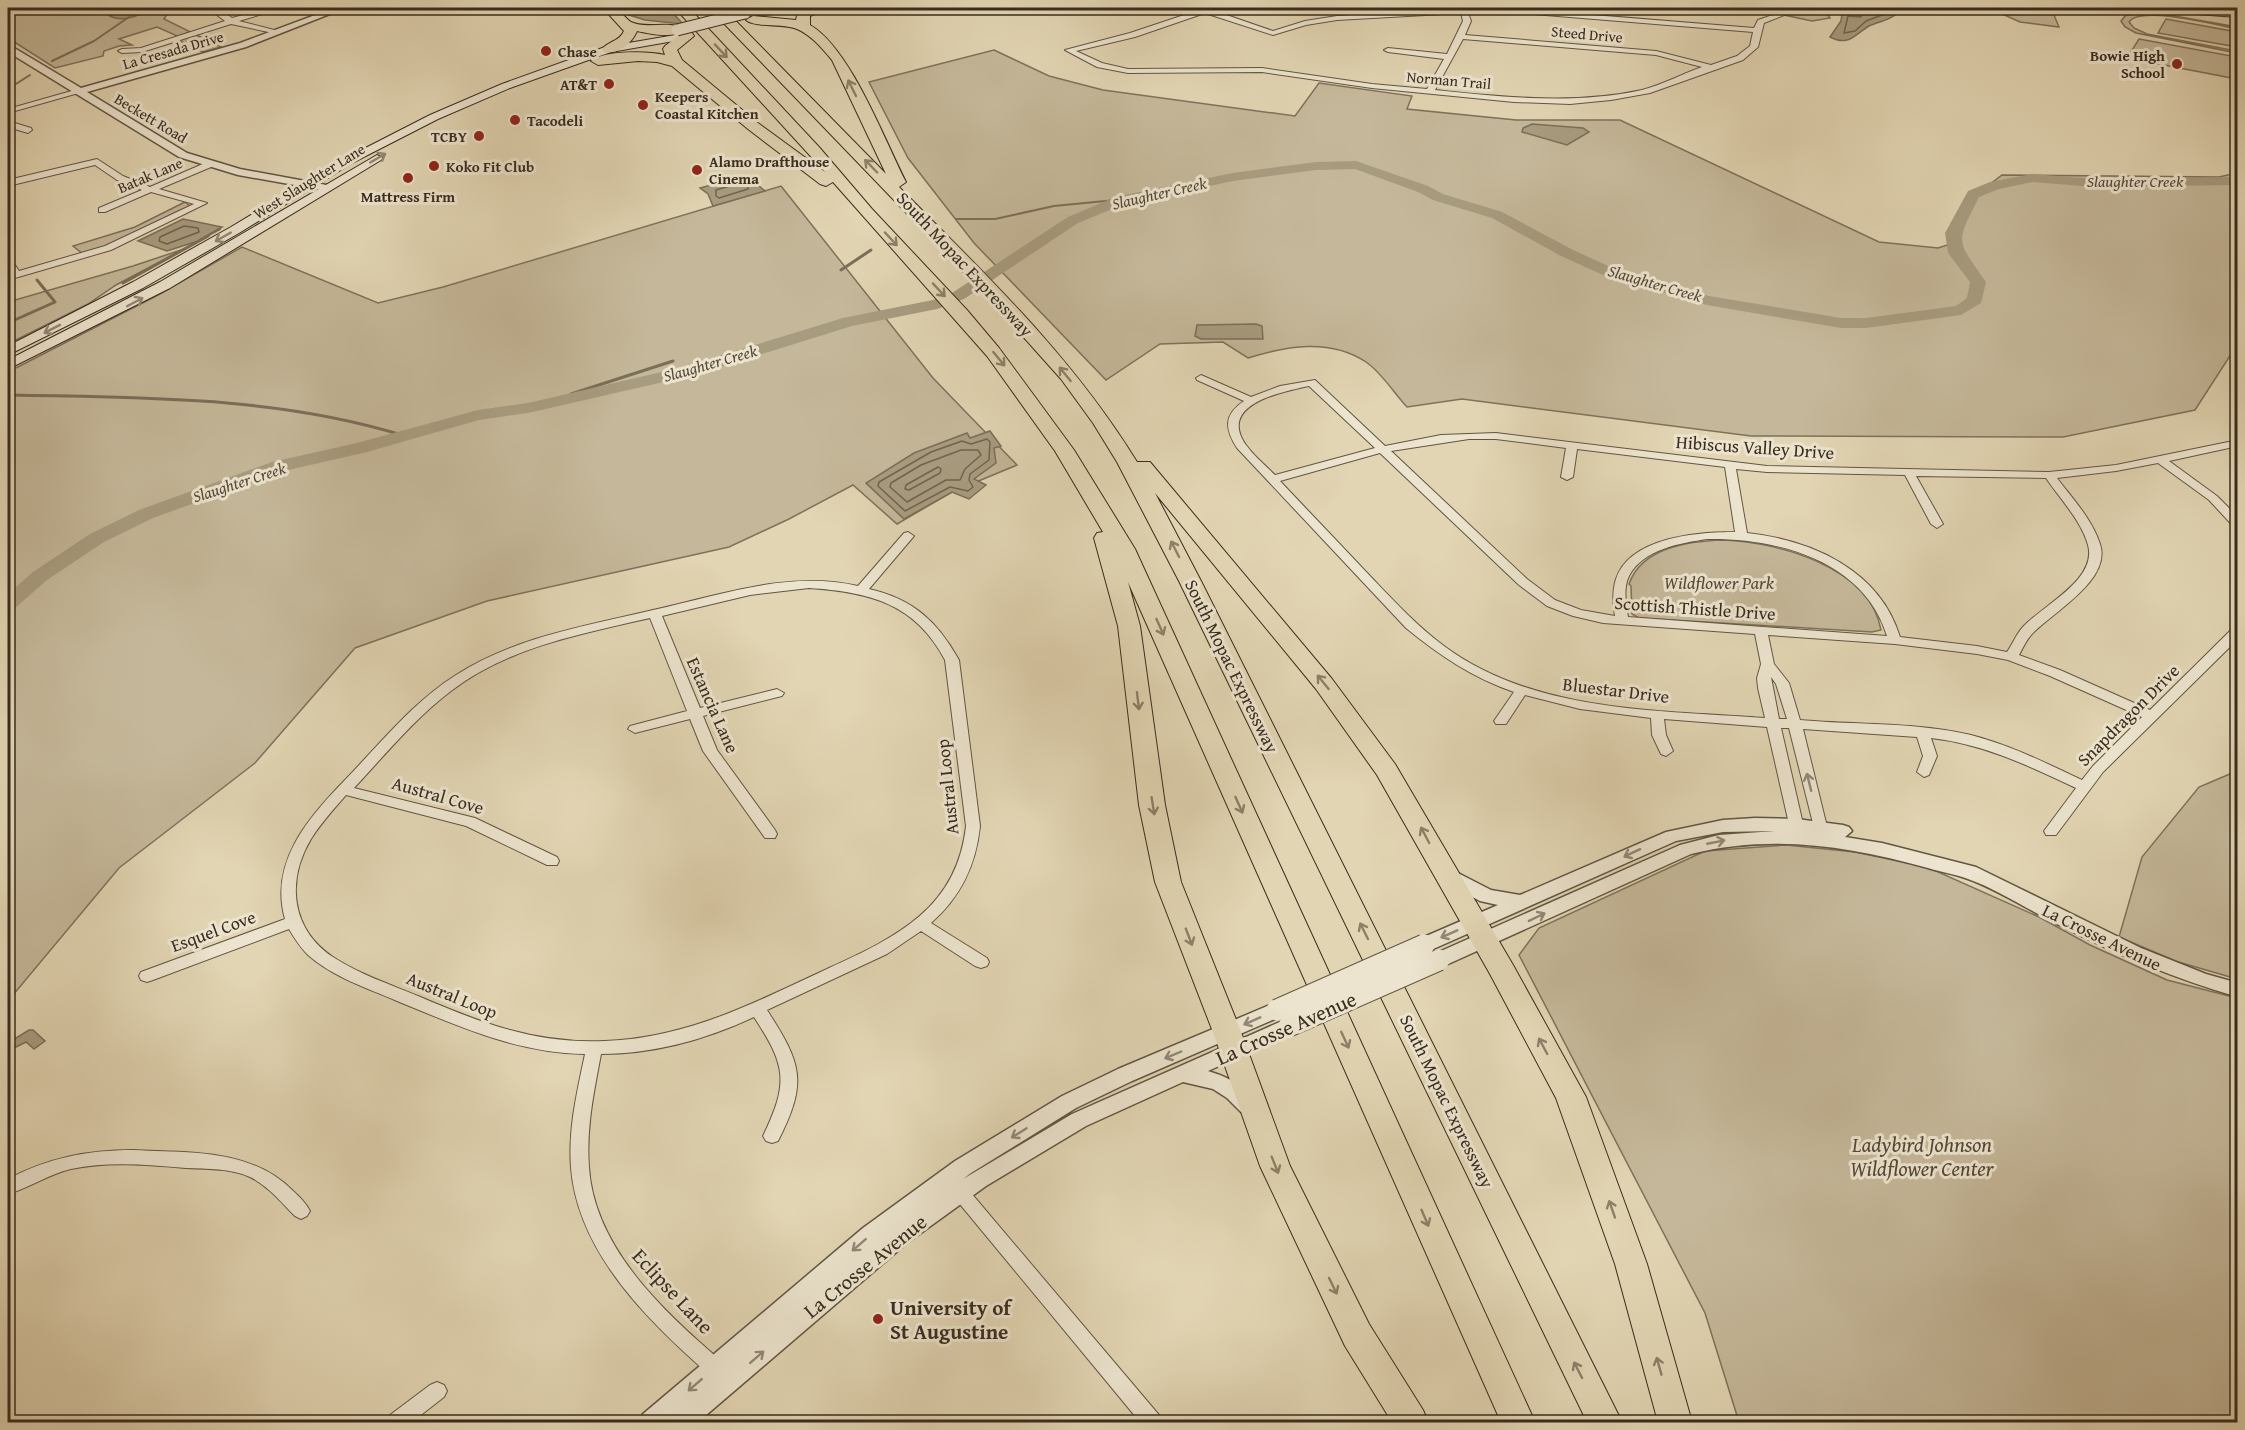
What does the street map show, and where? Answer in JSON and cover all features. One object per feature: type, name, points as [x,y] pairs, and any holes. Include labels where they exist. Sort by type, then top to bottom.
[{"type":"highway","points":[[609,49],[628,38],[631,30],[610,8]]},
{"type":"highway","name":"South Mopac Expressway","points":[[682,8],[814,150],[866,212],[961,314],[1032,403],[1124,549],[1518,1422]]},
{"type":"highway","name":"South Mopac Expressway","points":[[716,8],[956,253],[1032,334],[1101,420],[1164,526],[1193,583],[1558,1331],[1605,1422]]},
{"type":"highway","points":[[803,25],[803,14],[816,8]]},
{"type":"highway","points":[[752,14],[803,25],[826,44],[838,59],[888,164],[912,208]]},
{"type":"highway","points":[[627,25],[682,33]]},
{"type":"highway","points":[[682,33],[670,49],[677,63],[866,212]]},
{"type":"highway","points":[[598,61],[647,56],[677,63]]},
{"type":"highway","points":[[1101,420],[1324,684],[1386,770],[1415,817],[1571,1097],[1631,1264],[1675,1422]]},
{"type":"highway","points":[[1094,501],[1129,626],[1152,805],[1168,882],[1231,1041],[1275,1166],[1357,1335],[1411,1422]]},
{"type":"main road","name":"West Slaughter Lane","points":[[8,365],[165,285],[377,158],[499,99],[638,45],[752,14],[790,8],[807,8]]},
{"type":"main road","points":[[2153,8],[2238,14]]},
{"type":"main road","name":"West Slaughter Lane","points":[[8,351],[164,271],[391,138],[484,95],[536,75],[609,49],[638,45]]},
{"type":"main road","points":[[499,99],[496,97],[497,94],[536,75]]},
{"type":"main road","points":[[442,125],[487,101],[489,98],[484,95]]},
{"type":"street","points":[[215,8],[223,16],[236,21],[278,32]]},
{"type":"street","name":"La Cresada Drive","points":[[78,92],[218,53],[341,8]]},
{"type":"street","points":[[1208,9],[1273,33],[1324,19],[1464,8],[1521,10],[1757,30]]},
{"type":"street","points":[[1430,92],[1461,37],[1467,21],[1464,8]]},
{"type":"street","name":"Norman Trail","points":[[1208,9],[1132,35],[1069,50],[1100,65],[1128,71],[1262,70],[1430,92],[1535,101],[1597,100],[1647,91],[1746,54],[1754,47],[1761,22],[1790,8]]},
{"type":"street","points":[[122,51],[142,50],[266,10]]},
{"type":"street","name":"Steed Drive","points":[[1461,37],[1656,53],[1710,67]]},
{"type":"street","name":"Beckett Road","points":[[8,48],[171,150],[208,165],[328,188]]},
{"type":"street","points":[[1388,50],[1450,57]]},
{"type":"street","points":[[8,111],[78,92]]},
{"type":"street","points":[[8,124],[28,130]]},
{"type":"street","points":[[8,183],[97,162],[118,176],[150,189],[202,203],[108,248],[12,276],[8,261]]},
{"type":"street","name":"Batak Lane","points":[[102,210],[208,165]]},
{"type":"street","points":[[1201,378],[1250,400]]},
{"type":"street","name":"Scottish Thistle Drive","points":[[1250,400],[1267,393],[1311,382],[1533,590],[1551,603],[1577,613],[1622,621],[1895,640],[1963,647],[2011,657],[2077,681],[2151,716]]},
{"type":"street","name":"Bluestar Drive","points":[[1250,400],[1236,415],[1232,431],[1241,446],[1419,634],[1470,669],[1522,690],[1582,706],[1657,714],[1950,735],[1996,746],[2083,786]]},
{"type":"street","name":"Hibiscus Valley Drive","points":[[1273,479],[1430,439],[1462,435],[1496,436],[1730,466],[1788,470],[2049,475],[2107,470],[2238,443]]},
{"type":"street","points":[[1567,477],[1572,446]]},
{"type":"street","points":[[2161,460],[2213,498],[2238,524]]},
{"type":"street","points":[[1730,466],[1742,535]]},
{"type":"street","points":[[1909,472],[1937,524]]},
{"type":"street","points":[[2011,657],[2027,631],[2090,574],[2095,560],[2095,548],[2091,536],[2049,475]]},
{"type":"street","points":[[1622,621],[1619,597],[1622,581],[1628,569],[1644,555],[1665,544],[1687,539],[1742,535],[1811,553],[1848,572],[1865,585],[1882,605],[1895,640]]},
{"type":"street","points":[[862,590],[908,536]]},
{"type":"street","name":"Austral Loop","points":[[809,584],[862,590],[888,599],[920,616],[943,640],[952,660],[973,840],[967,864],[953,891],[921,924],[882,950],[700,1032],[633,1045],[594,1048],[556,1046],[512,1039],[489,1032],[359,978],[317,953],[307,943],[293,922],[290,911],[288,881],[297,851],[316,819],[439,694],[471,671],[517,648],[537,641],[654,614],[749,590],[809,584]]},
{"type":"street","name":"Estancia Lane","points":[[654,614],[710,751],[770,834]]},
{"type":"street","points":[[1761,631],[1768,664],[1782,683],[1795,724],[1822,833]]},
{"type":"street","name":"Snapdragon Drive","points":[[2050,831],[2083,786],[2238,631]]},
{"type":"street","points":[[1768,664],[1764,678],[1772,723],[1798,831]]},
{"type":"street","points":[[1502,720],[1522,690]]},
{"type":"street","points":[[635,729],[777,693]]},
{"type":"street","points":[[1657,714],[1659,735],[1666,751]]},
{"type":"street","points":[[1923,733],[1930,756],[1924,772]]},
{"type":"street","name":"Austral Cove","points":[[344,790],[470,822],[552,861]]},
{"type":"street","name":"La Crosse Avenue","points":[[681,1422],[723,1374],[871,1235],[963,1167],[1069,1102],[1231,1041],[1289,1026],[1439,960],[1520,902],[1672,836],[1723,826],[1755,824],[1822,833],[1960,872],[1970,872],[2080,929],[2157,965],[2238,990]]},
{"type":"street","name":"La Crosse Avenue","points":[[651,1422],[723,1374],[899,1236],[960,1192],[1057,1132],[1104,1108],[1181,1075],[1277,1010],[1424,945],[1478,932],[1686,849],[1798,831]]},
{"type":"street","points":[[1447,875],[1484,894],[1520,902]]},
{"type":"street","name":"Esquel Cove","points":[[147,976],[293,922]]},
{"type":"street","points":[[921,924],[981,962]]},
{"type":"street","points":[[757,1008],[785,1052],[792,1083],[789,1100],[772,1136]]},
{"type":"street","name":"Eclipse Lane","points":[[594,1048],[580,1118],[579,1143],[580,1181],[593,1224],[610,1256],[633,1287],[723,1374]]},
{"type":"street","points":[[1181,1075],[1204,1076],[1233,1089],[1258,1117]]},
{"type":"street","points":[[8,1187],[55,1166],[102,1156],[210,1162],[236,1166],[257,1173],[276,1185],[301,1211]]},
{"type":"street","points":[[960,1192],[1152,1422]]},
{"type":"street","points":[[397,1422],[437,1391]]},
{"type":"green space","points":[[8,8],[171,8],[164,19],[221,47],[203,52],[178,40],[182,38],[157,27],[119,39],[132,45],[119,46],[104,51],[103,56],[55,68],[8,38]]},
{"type":"green space","points":[[1806,8],[1823,8],[1830,18],[1812,21],[1784,15]]},
{"type":"green space","points":[[1989,8],[2051,8],[2059,27],[2020,22]]},
{"type":"green space","points":[[2135,13],[2163,14],[2237,27],[2237,29],[2180,18],[2148,15],[2136,17],[2129,22],[2134,28],[2147,34],[2237,51],[2237,53],[2136,33],[2125,27],[2121,21],[2125,16]]},
{"type":"green space","points":[[2166,19],[2237,32],[2237,47],[2158,33]]},
{"type":"green space","points":[[2139,39],[2237,57],[2237,79],[2127,58]]},
{"type":"green space","points":[[994,50],[1049,76],[1103,90],[1295,116],[1319,83],[1412,96],[1407,109],[1516,120],[1620,120],[1879,242],[1938,248],[1954,243],[1973,197],[2002,175],[2219,177],[2237,173],[2237,345],[2195,410],[2063,437],[1751,436],[1462,399],[1407,407],[1372,366],[1352,354],[1323,347],[1277,350],[1248,358],[1223,342],[1160,344],[1106,380],[974,243],[908,158],[869,82]]},
{"type":"green space","points":[[781,186],[933,378],[1017,465],[952,492],[897,524],[853,485],[729,547],[487,601],[355,648],[255,763],[119,868],[8,1001],[8,372],[158,295],[242,247],[378,303],[443,287]]},
{"type":"green space","points":[[185,202],[190,206],[106,246],[83,254],[73,246],[135,227]]},
{"type":"green space","points":[[184,249],[116,285],[88,304],[8,344],[8,302]]},
{"type":"green space","name":"Wildflower Park","points":[[1724,540],[1770,546],[1795,553],[1841,574],[1859,590],[1873,608],[1881,630],[1872,632],[1639,618],[1632,614],[1629,584],[1635,572],[1644,562],[1668,548],[1696,542]]},
{"type":"green space","points":[[2237,771],[2237,979],[2175,961],[2119,937],[2142,857],[2199,787]]},
{"type":"green space","name":"Ladybird Johnson Wildflower Center","points":[[1786,845],[1855,852],[1927,867],[2039,917],[2090,945],[2167,980],[2237,998],[2237,1422],[1739,1422],[1705,1313],[1519,955],[1539,928],[1705,851]]},
{"type":"water","points":[[101,8],[155,8],[120,19],[107,14]]},
{"type":"water","points":[[668,8],[683,24],[645,20],[629,15]]},
{"type":"water","points":[[1851,8],[1858,12],[1860,8],[1895,8],[1899,12],[1842,41],[1830,37],[1841,21],[1842,13],[1838,13],[1838,9]]},
{"type":"water","points":[[1532,124],[1583,128],[1589,132],[1567,145],[1522,132],[1523,128]]},
{"type":"water","points":[[746,175],[765,191],[713,206],[708,194],[700,188]]},
{"type":"water","points":[[183,219],[222,227],[198,241],[167,251],[138,241]]},
{"type":"water","points":[[1256,324],[1262,326],[1263,339],[1201,339],[1195,336],[1197,325]]},
{"type":"water","points":[[990,431],[1001,446],[994,448],[996,463],[974,479],[986,485],[969,499],[952,492],[904,519],[866,483],[914,453],[967,433],[970,438]]},
{"type":"water","points":[[29,1030],[33,1030],[45,1041],[34,1049],[26,1042],[8,1051],[8,1043]]},
{"type":"waterway","points":[[52,61],[94,41],[129,17]]},
{"type":"waterway","points":[[8,89],[30,75]]},
{"type":"waterway","name":"Slaughter Creek","points":[[8,604],[40,576],[97,538],[146,514],[242,478],[279,466],[360,448],[478,415],[528,408],[688,371],[849,322],[937,304],[958,296],[1073,220],[1092,211],[1120,200],[1233,177],[1316,166],[1356,165],[1423,189],[1438,197],[1497,215],[1567,253],[1609,272],[1707,300],[1841,323],[1866,323],[1961,310],[1975,300],[1978,282],[1956,253],[1953,233],[1973,194],[1995,185],[2032,178],[2095,183],[2238,181]]},
{"type":"waterway","points":[[956,219],[995,219],[1054,206],[1126,199]]},
{"type":"waterway","points":[[205,237],[220,229]]},
{"type":"waterway","points":[[123,283],[208,236]]},
{"type":"waterway","points":[[841,270],[871,250]]},
{"type":"waterway","points":[[8,323],[55,302],[37,280]]},
{"type":"waterway","points":[[570,398],[571,394],[673,361]]},
{"type":"waterway","points":[[11,395],[208,401],[257,406],[354,422],[402,435]]},
{"type":"place","name":"Chase","points":[[546,51]]},
{"type":"place","name":"Bowie High School","points":[[2177,64]]},
{"type":"place","name":"AT&T","points":[[609,84]]},
{"type":"place","name":"Keepers Coastal Kitchen","points":[[643,105]]},
{"type":"place","name":"Tacodeli","points":[[515,120]]},
{"type":"place","name":"TCBY","points":[[479,136]]},
{"type":"place","name":"Koko Fit Club","points":[[434,166]]},
{"type":"place","name":"Alamo Drafthouse Cinema","points":[[697,170]]},
{"type":"place","name":"Mattress Firm","points":[[408,178]]},
{"type":"place","name":"University of St Augustine","points":[[878,1319]]}]
